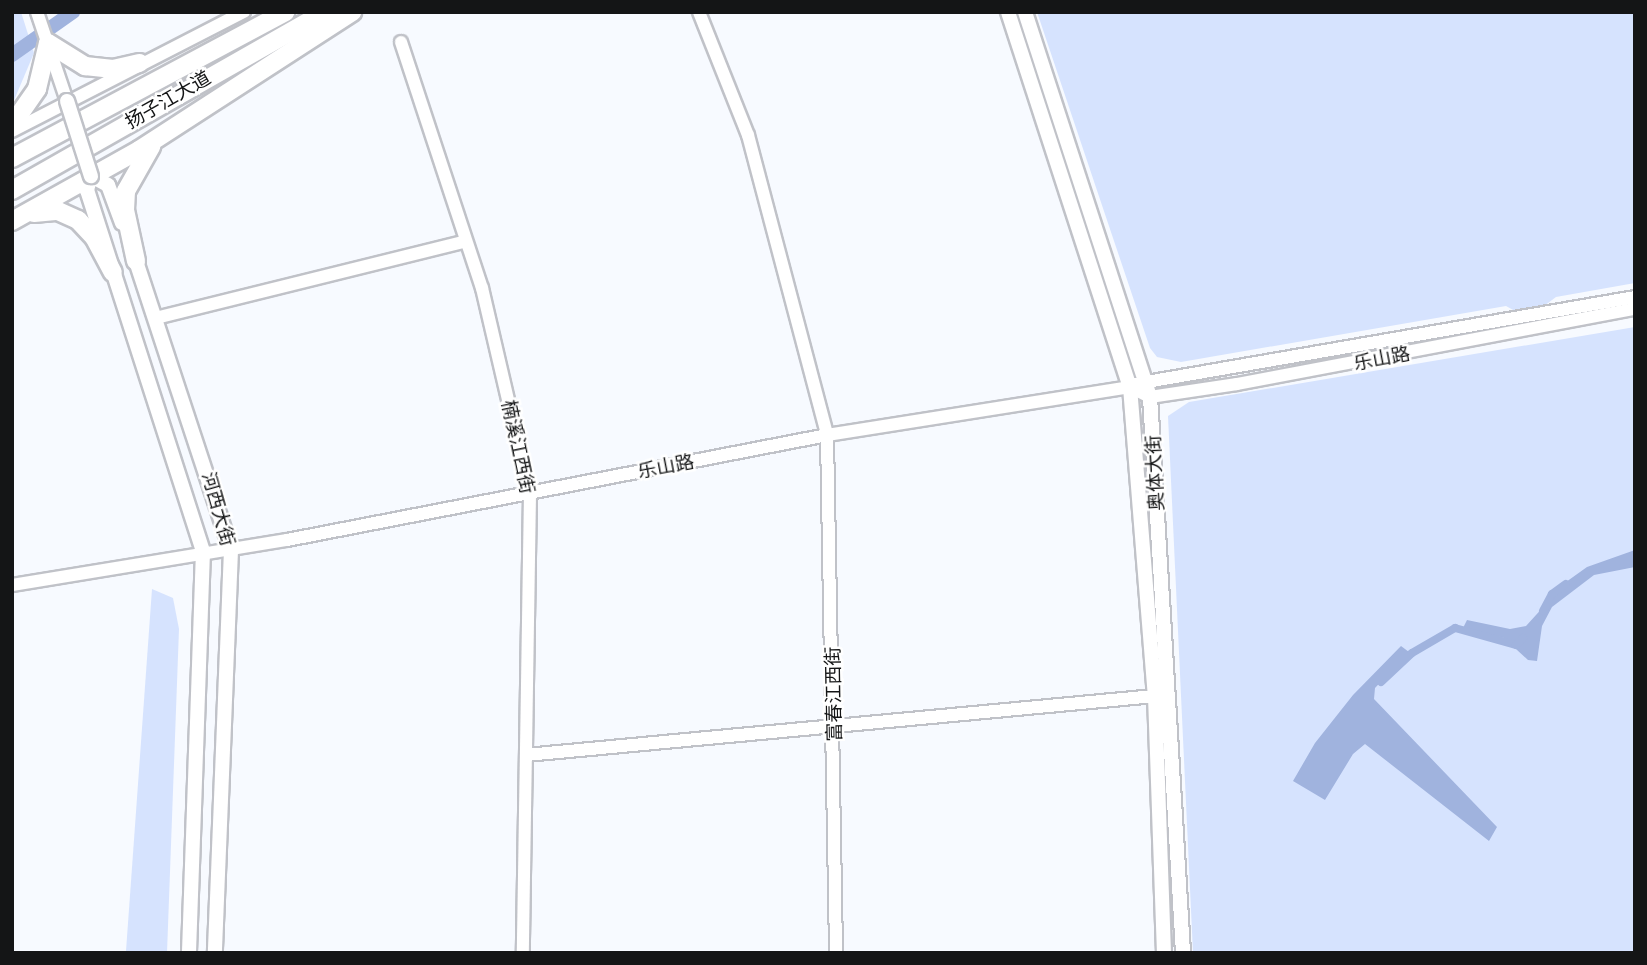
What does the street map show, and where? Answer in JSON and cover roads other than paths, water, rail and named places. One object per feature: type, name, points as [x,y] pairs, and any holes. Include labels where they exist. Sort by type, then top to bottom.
[{"type":"highway","name":"扬子江大道","points":[[12,158],[285,12]]},
{"type":"highway","name":"扬子江大道","points":[[12,190],[325,12]]},
{"type":"highway","points":[[13,220],[164,133],[352,12]]},
{"type":"highway","points":[[12,125],[37,89],[48,42],[85,66],[113,69],[139,63]]},
{"type":"highway","points":[[136,261],[125,210],[126,191],[141,158],[164,133]]},
{"type":"highway","points":[[13,220],[40,211],[67,214],[94,237],[113,272]]},
{"type":"main road","name":"奥体大街","points":[[1008,12],[1130,387],[1154,696],[1164,953]]},
{"type":"main road","name":"奥体大街","points":[[1025,12],[1150,397],[1184,953]]},
{"type":"main road","name":"河西大街","points":[[67,101],[91,176],[87,190],[202,551],[189,953]]},
{"type":"main road","name":"河西大街","points":[[91,176],[108,186],[156,318],[231,550],[215,953]]},
{"type":"street","name":"河西大街","points":[[37,12],[67,101]]},
{"type":"street","points":[[12,131],[139,63],[244,12]]},
{"type":"street","name":"富春江西街","points":[[699,12],[748,135],[827,435],[835,729],[836,953]]},
{"type":"street","name":"楠溪江西街","points":[[401,42],[466,241],[530,494],[523,953]]},
{"type":"street","points":[[156,318],[466,241]]},
{"type":"street","name":"乐山路","points":[[12,586],[202,551],[231,550],[827,435],[1130,387],[1144,380],[1635,297]]},
{"type":"street","name":"乐山路","points":[[1150,397],[1327,370],[1635,309]]},
{"type":"street","points":[[1130,387],[1150,397]]},
{"type":"street","points":[[526,755],[835,729],[1154,696]]},
{"type":"waterway","points":[[12,55],[73,12]]},
{"type":"waterway","points":[[1543,611],[1552,594],[1566,584]]},
{"type":"waterway","points":[[1381,682],[1412,653],[1455,628],[1516,645],[1523,638]]}]
